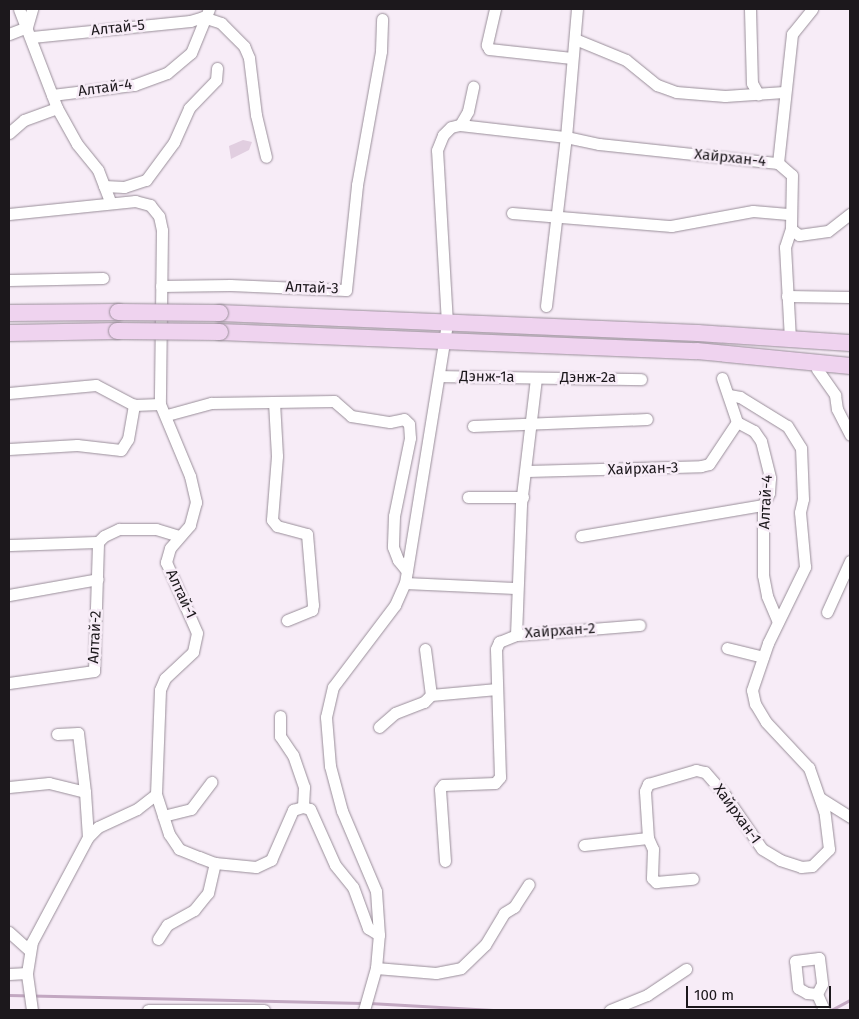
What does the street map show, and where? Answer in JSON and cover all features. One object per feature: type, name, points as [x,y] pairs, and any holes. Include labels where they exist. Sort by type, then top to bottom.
[{"type":"main road","points":[[9,313],[220,313],[850,343]]},
{"type":"main road","points":[[9,333],[220,332],[445,343],[697,351],[814,365],[850,365]]},
{"type":"street","points":[[19,9],[30,32],[57,108],[77,144],[94,164],[110,202]]},
{"type":"street","points":[[30,32],[32,9]]},
{"type":"street","points":[[495,9],[487,45],[498,51],[572,58]]},
{"type":"street","points":[[546,306],[566,137],[577,9]]},
{"type":"street","points":[[750,9],[752,83],[758,94]]},
{"type":"street","points":[[778,163],[784,92],[792,34],[812,9]]},
{"type":"street","points":[[206,13],[221,23],[246,52],[260,140],[266,157]]},
{"type":"street","name":"Алтай-5","points":[[9,34],[190,21],[206,13]]},
{"type":"street","name":"Алтай-4","points":[[52,95],[134,86],[167,73],[191,53],[206,13]]},
{"type":"street","name":"Алтай-3","points":[[161,286],[230,285],[346,290],[357,185],[381,51],[382,19]]},
{"type":"street","points":[[575,39],[626,60],[657,86],[676,92],[725,96],[784,92]]},
{"type":"street","points":[[104,186],[124,187],[146,180],[174,142],[189,108],[216,80],[217,68]]},
{"type":"street","points":[[364,1010],[376,968],[379,935],[376,891],[342,811],[330,766],[326,717],[334,687],[396,605],[406,577],[447,323],[436,158],[443,135],[450,127],[460,125],[468,111],[473,87]]},
{"type":"street","points":[[9,133],[24,120],[57,108]]},
{"type":"street","name":"Хайрхан-4","points":[[460,125],[475,129],[566,137],[599,144],[778,163],[792,175],[791,214]]},
{"type":"street","points":[[9,214],[110,202],[135,201],[150,206],[159,216],[162,230],[160,404],[134,405],[96,384],[9,393]]},
{"type":"street","points":[[512,213],[555,218],[672,226],[753,211],[791,214],[791,229],[785,247],[790,340]]},
{"type":"street","points":[[791,229],[804,235],[828,231],[850,214]]},
{"type":"street","points":[[9,280],[103,278]]},
{"type":"street","points":[[787,296],[850,297]]},
{"type":"street","points":[[814,365],[835,395],[837,409],[850,435]]},
{"type":"street","name":"Дэнж-1а","points":[[439,376],[536,378]]},
{"type":"street","points":[[516,635],[522,497],[527,471],[529,422],[536,378]]},
{"type":"street","name":"Дэнж-2а","points":[[536,378],[641,379]]},
{"type":"street","points":[[722,378],[730,395],[737,422]]},
{"type":"street","name":"Хайрхан-1","points":[[693,879],[656,882],[652,878],[652,849],[648,838],[645,792],[648,784],[696,770],[705,772],[725,795],[762,849],[801,868],[812,866],[828,849],[820,798],[810,768],[786,745],[755,704],[752,690],[763,657],[778,622],[805,567],[800,512],[803,471],[801,448],[787,426],[740,397],[730,395]]},
{"type":"street","points":[[167,415],[211,403],[334,401],[351,416],[390,422],[404,419],[409,424],[410,438],[394,516],[393,547],[406,577]]},
{"type":"street","points":[[274,402],[277,456],[272,520],[277,526],[307,534],[314,606],[312,610],[286,620]]},
{"type":"street","name":"Алтай-1","points":[[160,404],[167,415],[190,476],[196,502],[190,526],[178,536],[170,548],[166,562],[197,634],[193,652],[165,678],[160,690],[156,794],[169,834],[179,849],[215,863],[256,867],[271,860],[293,810],[303,807]]},
{"type":"street","points":[[9,449],[77,445],[121,450],[128,439],[134,405]]},
{"type":"street","points":[[473,426],[529,422],[647,419]]},
{"type":"street","name":"Алтай-4","points":[[737,422],[754,431],[761,441],[770,478],[769,493],[763,505],[764,575],[767,596],[778,622]]},
{"type":"street","name":"Хайрхан-3","points":[[527,471],[701,466],[709,464],[737,422]]},
{"type":"street","points":[[468,498],[522,497]]},
{"type":"street","points":[[581,536],[763,505]]},
{"type":"street","points":[[9,545],[98,542],[118,529],[156,529],[178,536]]},
{"type":"street","name":"Алтай-2","points":[[9,683],[94,671],[98,542]]},
{"type":"street","points":[[827,612],[850,561]]},
{"type":"street","points":[[406,577],[517,588]]},
{"type":"street","points":[[9,595],[98,579]]},
{"type":"street","name":"Хайрхан-2","points":[[446,861],[440,789],[443,785],[495,783],[500,777],[496,649],[499,642],[516,635],[640,625]]},
{"type":"street","points":[[727,648],[763,657]]},
{"type":"street","points":[[425,649],[431,695]]},
{"type":"street","points":[[379,727],[395,713],[424,702],[431,695],[497,689]]},
{"type":"street","points":[[280,716],[280,736],[293,755],[304,787],[303,807],[310,809],[335,865],[353,887],[368,928],[379,935]]},
{"type":"street","points":[[58,734],[78,733],[88,837]]},
{"type":"street","points":[[163,816],[191,809],[211,782]]},
{"type":"street","points":[[9,787],[49,783],[85,792]]},
{"type":"street","points":[[32,1010],[27,973],[30,951],[88,837],[98,827],[138,809],[156,794]]},
{"type":"street","points":[[820,798],[850,817]]},
{"type":"street","points":[[584,845],[648,838]]},
{"type":"street","points":[[158,939],[167,925],[194,910],[208,893],[215,863]]},
{"type":"street","points":[[376,968],[436,973],[461,968],[485,945],[504,913],[514,907],[529,884]]},
{"type":"street","points":[[9,932],[30,951]]},
{"type":"street","points":[[610,1010],[647,995],[686,969]]},
{"type":"street","points":[[9,974],[27,973]]},
{"type":"street","points":[[148,1010],[264,1010]]},
{"type":"shaded area","points":[[243,140],[252,142],[249,150],[231,159],[229,146]]},
{"type":"waterway","points":[[9,995],[363,1003]]},
{"type":"waterway","points":[[831,1010],[850,1000]]},
{"type":"waterway","points":[[369,1003],[493,1010]]}]
